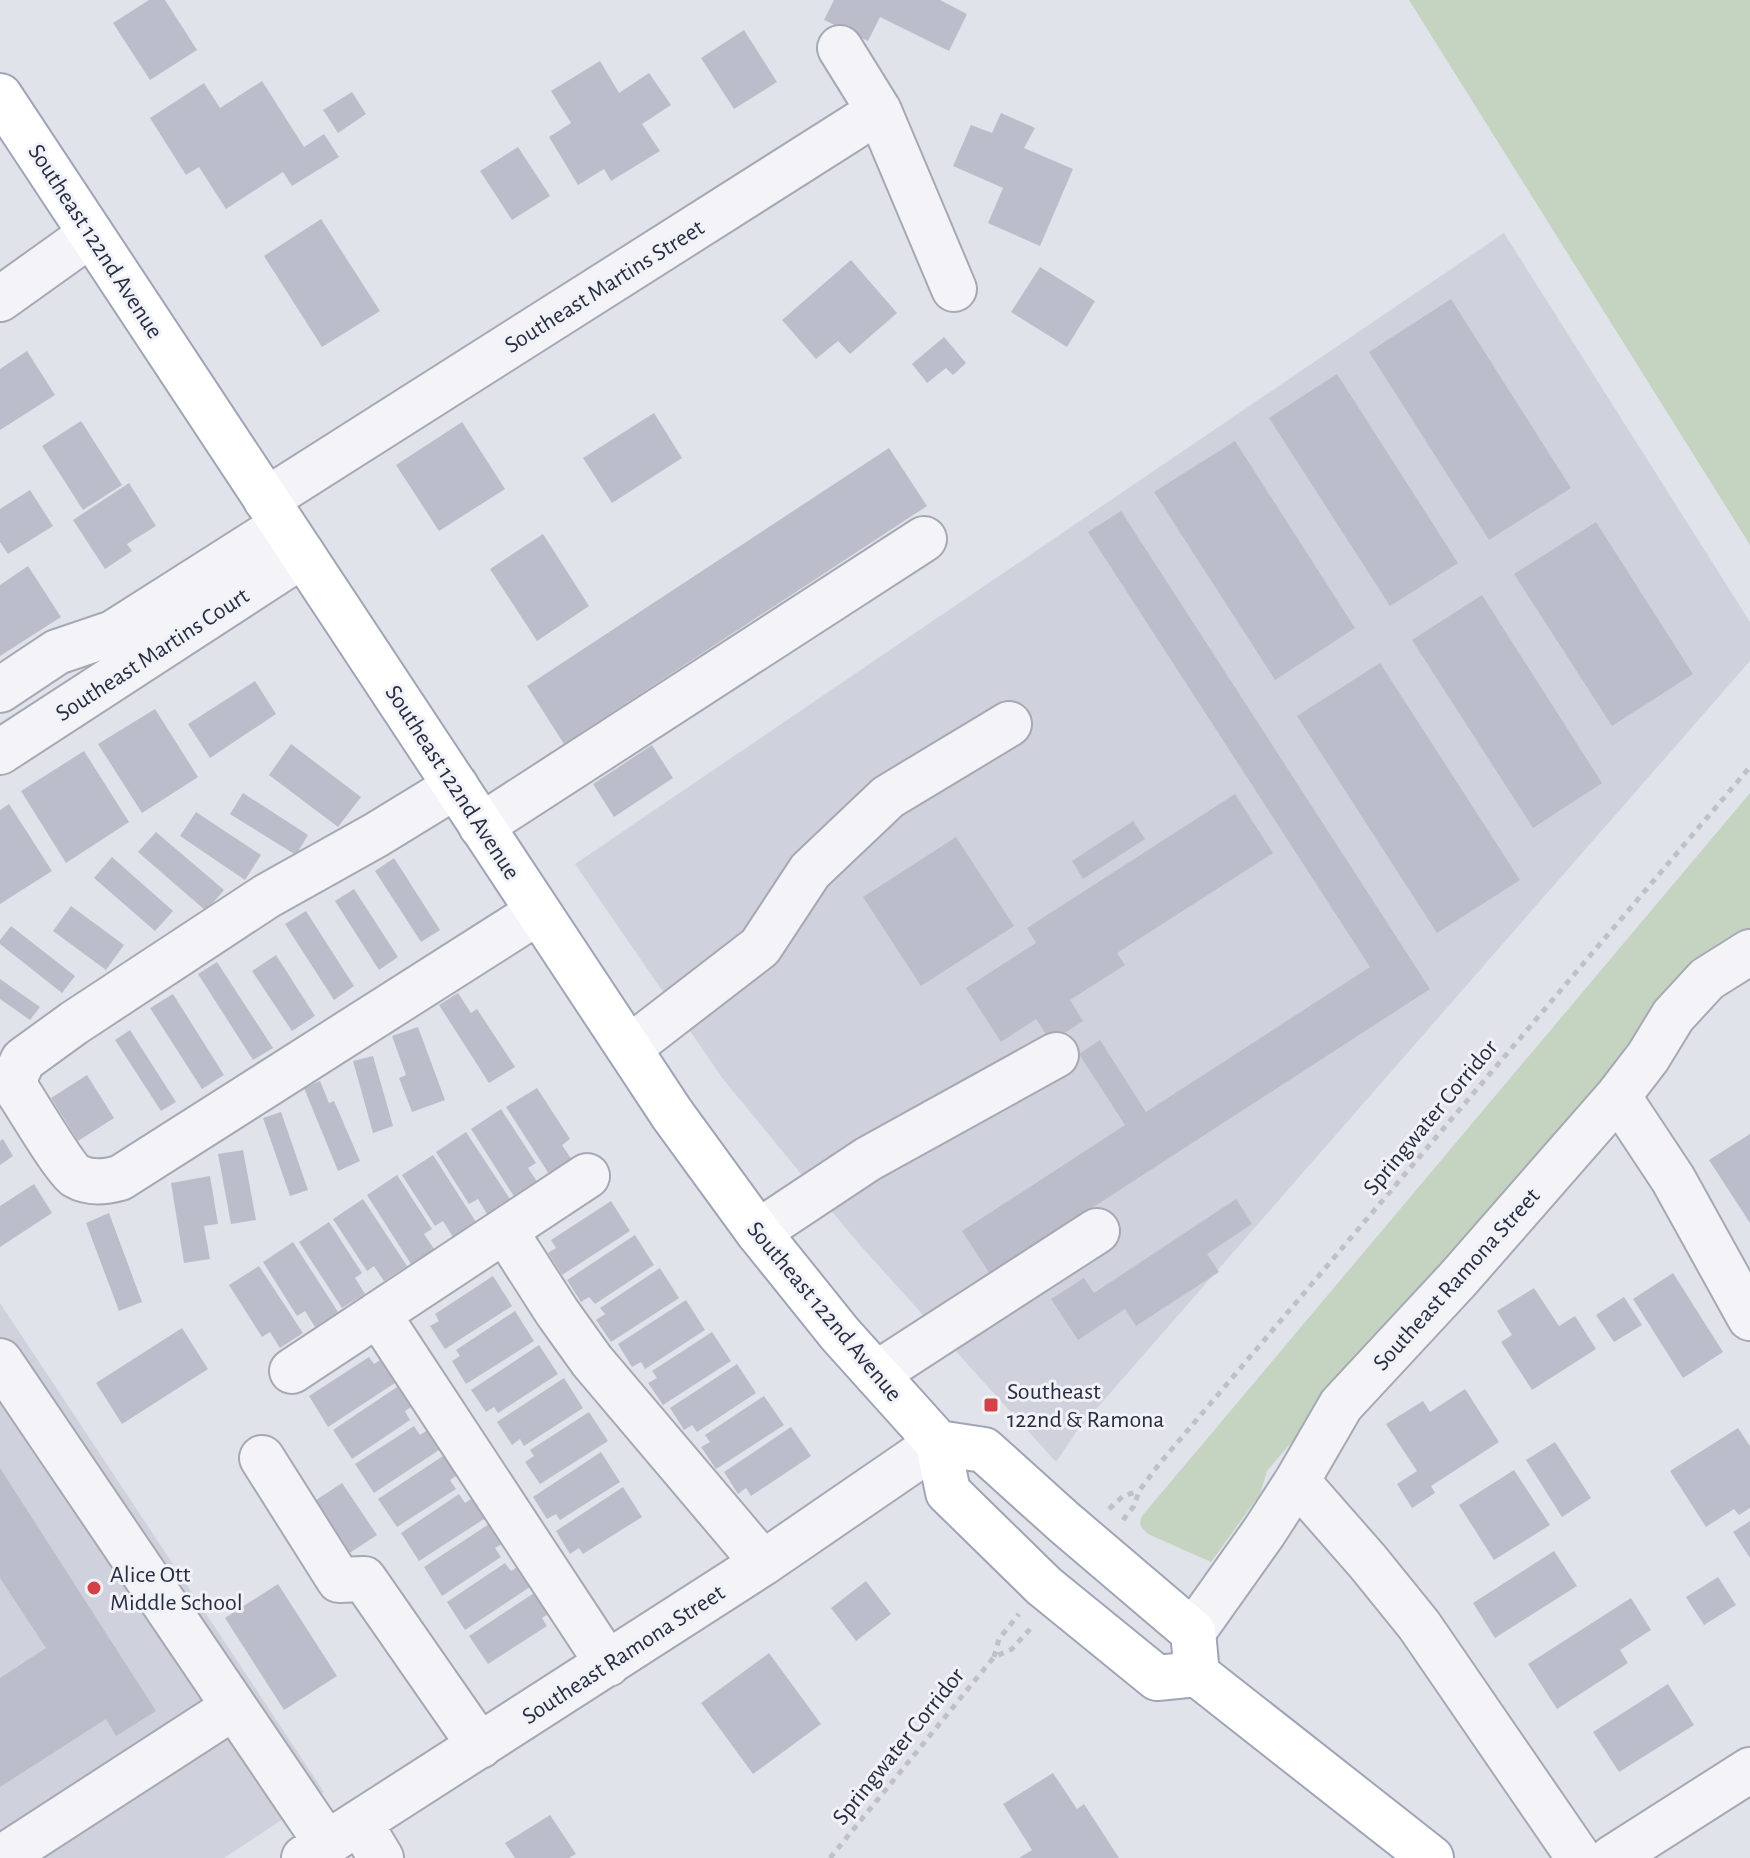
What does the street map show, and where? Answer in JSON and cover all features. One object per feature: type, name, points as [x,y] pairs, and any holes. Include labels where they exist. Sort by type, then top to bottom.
[{"type":"main road","name":"Southeast 122nd Avenue","points":[[0,96],[689,1138],[758,1232],[840,1334],[938,1443]]},
{"type":"main road","points":[[1195,1653],[1157,1678],[1105,1637],[1044,1586],[948,1492],[938,1443],[984,1450],[1065,1523],[1195,1653],[1431,1858]]},
{"type":"street","points":[[840,48],[879,111],[954,289]]},
{"type":"street","name":"Southeast Martins Street","points":[[284,527],[879,111]]},
{"type":"street","points":[[0,299],[91,234]]},
{"type":"street","points":[[0,690],[57,652],[113,633],[284,527]]},
{"type":"street","name":"Southeast Martins Court","points":[[0,752],[284,527]]},
{"type":"street","points":[[481,826],[924,539]]},
{"type":"street","points":[[629,1048],[760,947],[810,871],[888,797],[1009,724]]},
{"type":"street","points":[[456,786],[267,896],[23,1060],[15,1084],[55,1149],[74,1175],[104,1182],[120,1178],[538,912]]},
{"type":"street","name":"Southeast Ramona Street","points":[[1195,1653],[1341,1405],[1458,1279],[1618,1096],[1681,1006],[1707,979],[1750,952]]},
{"type":"street","points":[[758,1232],[868,1159],[1056,1055]]},
{"type":"street","points":[[1618,1096],[1673,1179],[1750,1318]]},
{"type":"street","points":[[292,1371],[587,1176]]},
{"type":"street","points":[[505,1231],[592,1361],[763,1563]]},
{"type":"street","points":[[876,1374],[1097,1231]]},
{"type":"street","points":[[378,1314],[608,1664]]},
{"type":"street","points":[[0,1361],[234,1707],[343,1846]]},
{"type":"street","name":"Southeast Ramona Street","points":[[343,1846],[480,1746],[763,1563],[938,1443]]},
{"type":"street","points":[[262,1458],[339,1580],[364,1579],[480,1746]]},
{"type":"street","points":[[1297,1481],[1419,1625],[1579,1858]]},
{"type":"street","points":[[1,1858],[234,1707]]},
{"type":"street","points":[[1612,1858],[1750,1770]]},
{"type":"path","name":"Springwater Corridor","points":[[1119,1526],[1134,1506],[1139,1491],[1750,767]]},
{"type":"path","name":"Springwater Corridor","points":[[1104,1514],[1123,1496],[1139,1491]]},
{"type":"path","name":"Springwater Corridor","points":[[830,1858],[994,1657],[999,1639],[1023,1610]]},
{"type":"path","name":"Springwater Corridor","points":[[994,1657],[1012,1649],[1036,1623]]},
{"type":"shaded area","points":[[1504,233],[1750,622],[1750,661],[1077,1431],[1056,1462],[858,1243],[723,1079],[575,864]]},
{"type":"shaded area","name":"Alice Ott Middle School","points":[[0,1303],[324,1792],[224,1858],[0,1858]]},
{"type":"green space","points":[[1409,0],[1750,0],[1750,545]]},
{"type":"green space","points":[[1750,793],[1750,929],[1705,958],[1267,1471],[1260,1494],[1211,1562],[1148,1534],[1141,1526],[1142,1516]]},
{"type":"building","points":[[149,0],[165,0],[197,50],[150,80],[113,23]]},
{"type":"building","points":[[834,0],[940,0],[967,14],[949,51],[880,17],[868,41],[824,20]]},
{"type":"building","points":[[744,30],[777,82],[734,109],[701,58]]},
{"type":"building","points":[[600,61],[619,93],[649,73],[671,105],[642,124],[660,151],[611,181],[604,169],[578,185],[549,137],[571,123],[551,91]]},
{"type":"building","points":[[262,81],[304,147],[324,134],[339,157],[292,186],[283,172],[226,209],[199,167],[186,175],[150,118],[204,83],[220,108]]},
{"type":"building","points":[[352,92],[366,114],[338,133],[323,110]]},
{"type":"building","points":[[1001,113],[1035,128],[1024,148],[1073,169],[1040,246],[988,223],[1003,188],[953,166],[971,125],[992,133]]},
{"type":"building","points":[[518,147],[550,196],[512,220],[480,171]]},
{"type":"building","points":[[321,219],[380,311],[322,347],[264,256]]},
{"type":"building","points":[[851,260],[897,313],[850,354],[838,341],[816,359],[782,320]]},
{"type":"building","points":[[1040,267],[1095,301],[1067,347],[1011,312]]},
{"type":"building","points":[[1451,299],[1571,488],[1489,540],[1369,352]]},
{"type":"building","points":[[944,337],[966,363],[953,375],[946,368],[927,383],[912,364]]},
{"type":"building","points":[[27,351],[55,395],[0,430],[0,369]]},
{"type":"building","points":[[1337,374],[1458,563],[1390,606],[1269,418]]},
{"type":"building","points":[[654,413],[682,458],[612,503],[583,458]]},
{"type":"building","points":[[81,421],[122,485],[83,510],[42,446]]},
{"type":"building","points":[[462,422],[505,489],[439,531],[396,465]]},
{"type":"building","points":[[1235,441],[1355,628],[1275,680],[1154,492]]},
{"type":"building","points":[[889,448],[927,506],[564,744],[527,686]]},
{"type":"building","points":[[129,483],[156,526],[127,544],[132,551],[105,569],[73,520]]},
{"type":"building","points":[[30,490],[53,526],[8,554],[0,542],[0,509]]},
{"type":"building","points":[[1121,511],[1430,989],[990,1274],[962,1231],[1125,1125],[1079,1054],[1100,1040],[1146,1112],[1370,967],[1088,532]]},
{"type":"building","points":[[1596,522],[1693,674],[1612,726],[1514,574]]},
{"type":"building","points":[[543,534],[589,606],[537,641],[490,569]]},
{"type":"building","points":[[28,566],[61,617],[0,656],[0,585]]},
{"type":"building","points":[[1482,595],[1602,783],[1533,828],[1412,640]]},
{"type":"building","points":[[1380,663],[1520,880],[1437,933],[1297,716]]},
{"type":"building","points":[[255,681],[276,714],[210,758],[188,724]]},
{"type":"building","points":[[155,709],[198,777],[142,813],[98,744]]},
{"type":"building","points":[[291,744],[361,797],[338,827],[269,775]]},
{"type":"building","points":[[652,745],[673,778],[614,817],[593,784]]},
{"type":"building","points":[[84,751],[129,822],[66,863],[21,791]]},
{"type":"building","points":[[243,793],[308,835],[296,855],[230,814]]},
{"type":"building","points":[[1235,794],[1273,853],[1117,953],[1125,965],[1070,1000],[1083,1021],[1051,1042],[1036,1019],[1001,1042],[966,988],[1036,943],[1027,928]]},
{"type":"building","points":[[9,804],[52,871],[0,904],[0,810]]},
{"type":"building","points":[[196,812],[261,855],[245,880],[180,836]]},
{"type":"building","points":[[1133,821],[1145,839],[1083,879],[1072,861]]},
{"type":"building","points":[[156,832],[224,890],[206,911],[138,852]]},
{"type":"building","points":[[956,837],[1014,926],[921,986],[863,897]]},
{"type":"building","points":[[112,857],[173,911],[155,931],[94,878]]},
{"type":"building","points":[[394,858],[440,930],[421,942],[375,871]]},
{"type":"building","points":[[354,889],[398,957],[379,970],[335,901]]},
{"type":"building","points":[[71,906],[124,945],[106,970],[53,931]]},
{"type":"building","points":[[306,911],[354,986],[334,1000],[285,924]]},
{"type":"building","points":[[11,926],[75,976],[62,993],[0,944]]},
{"type":"building","points":[[276,955],[315,1016],[292,1031],[252,971]]},
{"type":"building","points":[[217,962],[273,1048],[253,1060],[198,974]]},
{"type":"building","points":[[0,979],[40,1007],[30,1020],[0,999]]},
{"type":"building","points":[[458,993],[471,1013],[477,1009],[515,1067],[489,1083],[439,1005]]},
{"type":"building","points":[[173,994],[224,1075],[202,1089],[150,1008]]},
{"type":"building","points":[[418,1027],[445,1100],[412,1112],[399,1078],[406,1075],[392,1036]]},
{"type":"building","points":[[130,1030],[176,1102],[161,1111],[115,1040]]},
{"type":"building","points":[[373,1056],[393,1126],[373,1133],[353,1061]]},
{"type":"building","points":[[87,1075],[114,1118],[78,1141],[51,1098]]},
{"type":"building","points":[[320,1081],[329,1103],[334,1101],[360,1161],[338,1171],[304,1088]]},
{"type":"building","points":[[537,1088],[570,1139],[562,1145],[572,1160],[549,1174],[506,1107]]},
{"type":"building","points":[[501,1109],[536,1163],[528,1168],[538,1183],[515,1198],[471,1129]]},
{"type":"building","points":[[281,1112],[308,1190],[290,1196],[263,1118]]},
{"type":"building","points":[[466,1132],[510,1199],[487,1214],[478,1199],[469,1204],[436,1152]]},
{"type":"building","points":[[1750,1134],[1750,1223],[1709,1160]]},
{"type":"building","points":[[3,1139],[13,1156],[0,1165],[0,1141]]},
{"type":"building","points":[[243,1150],[256,1220],[231,1224],[218,1154]]},
{"type":"building","points":[[433,1155],[476,1222],[453,1237],[443,1221],[435,1226],[402,1175]]},
{"type":"building","points":[[397,1175],[432,1229],[424,1234],[434,1249],[411,1264],[367,1195]]},
{"type":"building","points":[[210,1176],[218,1224],[204,1226],[210,1259],[184,1263],[171,1183]]},
{"type":"building","points":[[34,1184],[52,1213],[0,1247],[0,1206]]},
{"type":"building","points":[[363,1199],[407,1266],[384,1281],[374,1266],[367,1271],[333,1219]]},
{"type":"building","points":[[1236,1199],[1252,1224],[1207,1254],[1219,1272],[1136,1326],[1125,1309],[1078,1340],[1051,1299],[1084,1278],[1094,1293]]},
{"type":"building","points":[[611,1201],[630,1231],[562,1275],[548,1253],[556,1248],[551,1240]]},
{"type":"building","points":[[109,1213],[142,1302],[119,1311],[86,1223]]},
{"type":"building","points":[[329,1222],[362,1273],[355,1278],[365,1294],[342,1308],[299,1242]]},
{"type":"building","points":[[635,1235],[654,1265],[595,1304],[589,1297],[581,1302],[567,1280]]},
{"type":"building","points":[[293,1242],[338,1312],[315,1327],[305,1311],[297,1316],[263,1262]]},
{"type":"building","points":[[259,1266],[303,1333],[280,1348],[270,1332],[262,1337],[229,1285]]},
{"type":"building","points":[[660,1268],[679,1298],[611,1342],[596,1320],[605,1314],[600,1308]]},
{"type":"building","points":[[1673,1273],[1723,1352],[1683,1378],[1633,1299]]},
{"type":"building","points":[[493,1276],[512,1306],[445,1349],[430,1326],[439,1321],[435,1314]]},
{"type":"building","points":[[1534,1288],[1559,1326],[1575,1316],[1596,1349],[1532,1390],[1501,1342],[1512,1335],[1497,1311]]},
{"type":"building","points":[[1624,1297],[1642,1325],[1614,1342],[1596,1315]]},
{"type":"building","points":[[686,1300],[705,1330],[645,1369],[641,1362],[632,1367],[618,1344]]},
{"type":"building","points":[[515,1311],[534,1341],[466,1384],[452,1361],[460,1356],[456,1350]]},
{"type":"building","points":[[182,1328],[208,1369],[122,1424],[96,1383]]},
{"type":"building","points":[[712,1332],[731,1361],[663,1405],[648,1383],[657,1378],[652,1371]]},
{"type":"building","points":[[539,1345],[558,1374],[498,1413],[494,1407],[486,1412],[471,1390]]},
{"type":"building","points":[[369,1357],[374,1364],[383,1358],[398,1381],[328,1427],[309,1396]]},
{"type":"building","points":[[737,1364],[756,1393],[697,1432],[692,1425],[684,1430],[670,1408]]},
{"type":"building","points":[[564,1378],[583,1408],[524,1446],[520,1439],[512,1445],[497,1422]]},
{"type":"building","points":[[400,1385],[414,1405],[405,1411],[410,1420],[352,1459],[333,1430]]},
{"type":"building","points":[[1465,1389],[1499,1442],[1431,1486],[1435,1493],[1412,1508],[1397,1484],[1417,1471],[1386,1424],[1423,1401],[1430,1412]]},
{"type":"building","points":[[764,1396],[784,1425],[716,1469],[701,1447],[710,1442],[705,1435]]},
{"type":"building","points":[[589,1412],[608,1441],[540,1484],[525,1462],[534,1456],[530,1450]]},
{"type":"building","points":[[414,1426],[420,1435],[429,1429],[442,1448],[374,1493],[355,1464]]},
{"type":"building","points":[[791,1427],[811,1456],[751,1496],[746,1488],[738,1494],[724,1472]]},
{"type":"building","points":[[1738,1428],[1750,1446],[1750,1508],[1739,1515],[1734,1509],[1706,1527],[1670,1471]]},
{"type":"building","points":[[1555,1442],[1591,1498],[1562,1517],[1526,1460]]},
{"type":"building","points":[[601,1452],[620,1482],[560,1520],[556,1514],[547,1519],[533,1497]]},
{"type":"building","points":[[446,1454],[459,1474],[450,1480],[456,1489],[397,1527],[378,1499]]},
{"type":"building","points":[[0,1468],[156,1711],[116,1736],[106,1719],[0,1787],[0,1678],[46,1648],[0,1578]]},
{"type":"building","points":[[1514,1470],[1550,1525],[1494,1560],[1459,1505]]},
{"type":"building","points":[[342,1483],[377,1535],[345,1556],[310,1504]]},
{"type":"building","points":[[623,1487],[642,1517],[583,1554],[579,1548],[570,1554],[556,1531]]},
{"type":"building","points":[[459,1494],[465,1503],[474,1497],[487,1517],[419,1561],[401,1533]]},
{"type":"building","points":[[1750,1521],[1750,1558],[1733,1532]]},
{"type":"building","points":[[492,1522],[505,1542],[495,1548],[501,1557],[442,1596],[424,1567]]},
{"type":"building","points":[[1554,1551],[1577,1586],[1495,1638],[1473,1603]]},
{"type":"building","points":[[505,1563],[511,1571],[520,1565],[533,1585],[465,1630],[447,1602]]},
{"type":"building","points":[[1718,1577],[1736,1605],[1704,1625],[1686,1597]]},
{"type":"building","points":[[866,1581],[891,1614],[856,1641],[831,1608]]},
{"type":"building","points":[[278,1584],[337,1676],[284,1710],[225,1618]]},
{"type":"building","points":[[537,1591],[551,1612],[542,1618],[547,1626],[488,1664],[469,1636]]},
{"type":"building","points":[[1631,1598],[1651,1630],[1620,1650],[1628,1663],[1557,1709],[1528,1664]]},
{"type":"building","points":[[769,1653],[821,1724],[753,1774],[701,1703]]},
{"type":"building","points":[[1668,1684],[1694,1725],[1619,1772],[1593,1732]]},
{"type":"building","points":[[1053,1773],[1077,1809],[1084,1804],[1119,1858],[1019,1858],[1032,1850],[1003,1804]]},
{"type":"building","points":[[550,1815],[576,1854],[569,1858],[515,1858],[505,1843]]},
{"type":"place","name":"Southeast 122nd & Ramona","points":[[991,1405]]},
{"type":"place","name":"Alice Ott Middle School","points":[[94,1588]]}]
